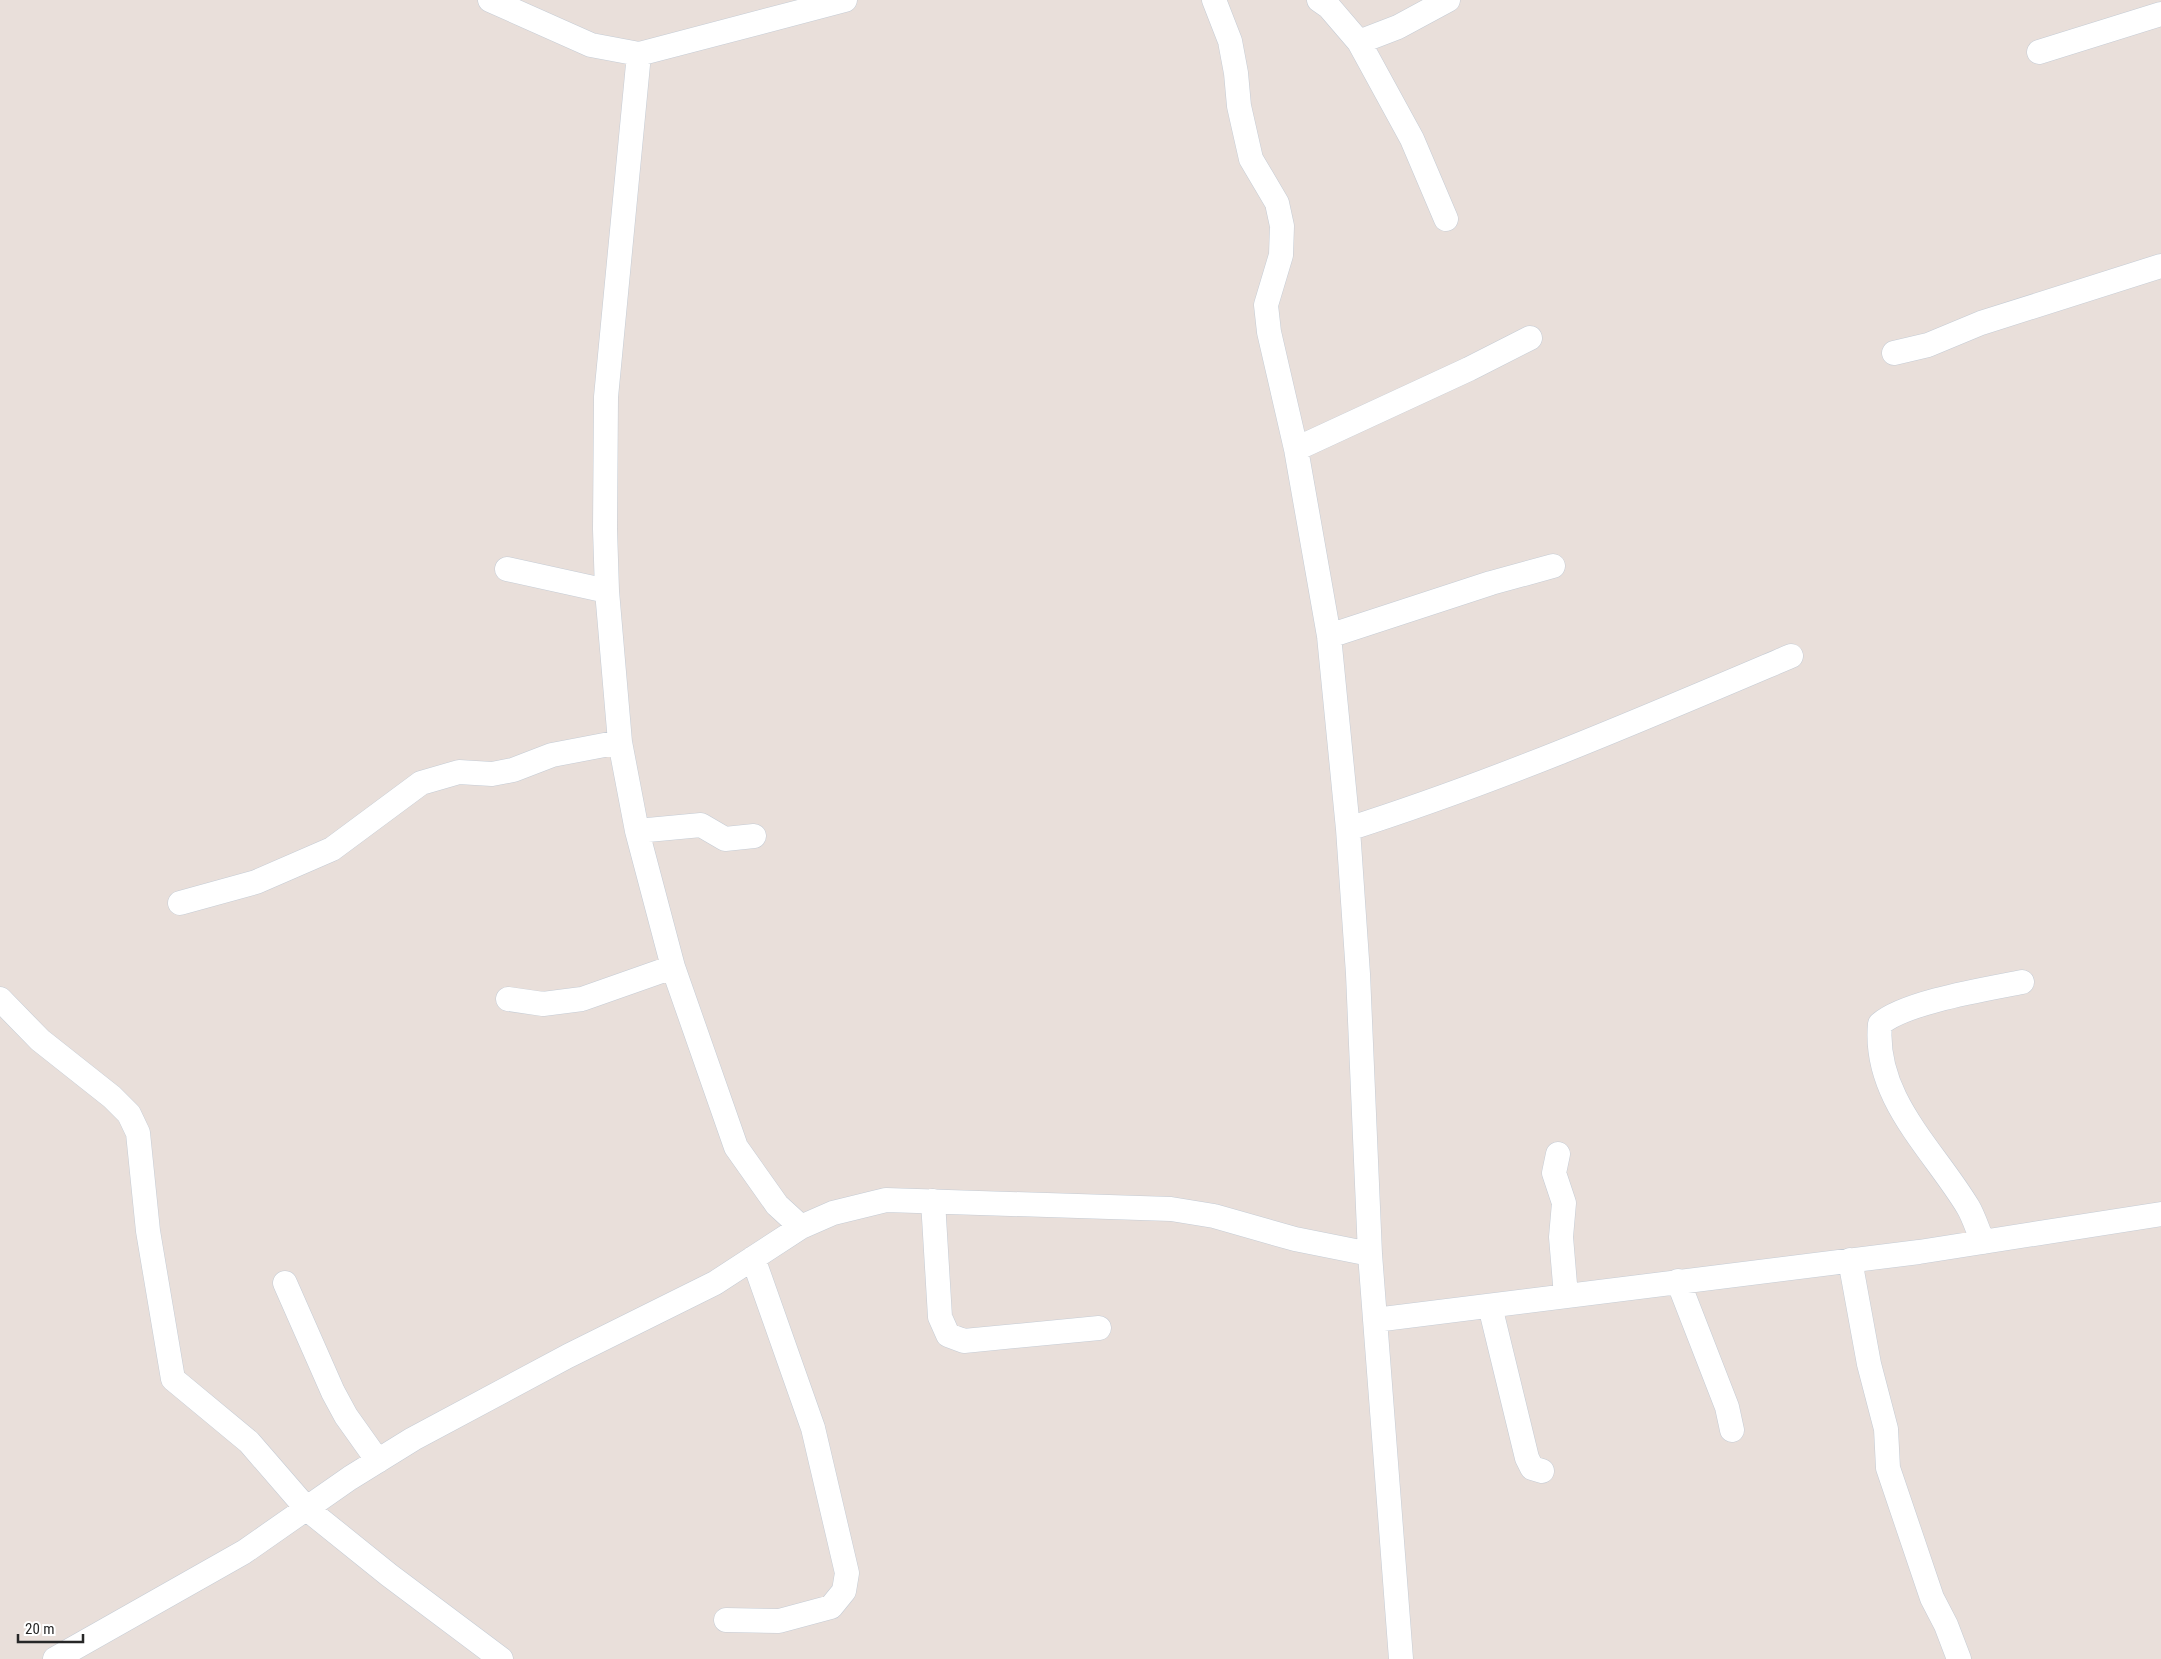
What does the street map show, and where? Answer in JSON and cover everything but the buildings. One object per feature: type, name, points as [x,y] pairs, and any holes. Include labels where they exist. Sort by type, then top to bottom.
[{"type":"street","points":[[490,0],[591,45],[639,54],[690,42],[794,6],[845,0]]},
{"type":"street","points":[[1214,0],[1230,42],[1236,73],[1239,106],[1251,159],[1277,203],[1282,226],[1281,255],[1266,305],[1269,332],[1296,448],[1329,636],[1348,829],[1358,974],[1370,1254],[1401,1659]]},
{"type":"street","points":[[1319,0],[1329,7],[1359,42],[1412,139],[1446,220]]},
{"type":"street","points":[[1359,42],[1398,28],[1448,0]]},
{"type":"street","points":[[2039,52],[2161,14]]},
{"type":"street","points":[[639,54],[628,149],[623,237],[606,397],[605,529],[607,591],[620,742],[637,831],[673,968],[736,1147],[777,1206],[801,1227]]},
{"type":"street","points":[[1894,353],[1928,345],[1981,323],[2161,266]]},
{"type":"street","points":[[1296,448],[1469,369],[1530,338]]},
{"type":"street","points":[[1329,636],[1491,583],[1553,566]]},
{"type":"street","points":[[507,569],[607,591]]},
{"type":"street","points":[[1348,829],[1423,806],[1535,764],[1791,656]]},
{"type":"street","points":[[180,903],[256,882],[332,849],[421,783],[459,772],[492,774],[513,770],[552,755],[620,742]]},
{"type":"street","points":[[637,831],[701,826],[725,839],[754,836]]},
{"type":"street","points":[[508,999],[543,1004],[582,999],[673,968]]},
{"type":"street","points":[[1983,1242],[1969,1208],[1900,1109],[1890,1088],[1878,1043],[1880,1024],[1889,1016],[1945,999],[2022,982]]},
{"type":"street","points":[[0,999],[40,1040],[112,1097],[129,1114],[138,1133],[148,1230],[172,1379],[249,1442],[307,1509],[389,1575],[501,1659]]},
{"type":"street","points":[[1558,1154],[1554,1172],[1564,1203],[1561,1237],[1566,1296]]},
{"type":"street","points":[[55,1659],[88,1650],[244,1552],[413,1439],[568,1356],[716,1283],[801,1227],[833,1213],[886,1200],[1171,1208],[1214,1216],[1295,1239],[1370,1254]]},
{"type":"street","points":[[933,1201],[940,1317],[948,1335],[964,1341],[1099,1328]]},
{"type":"street","points":[[1375,1320],[1850,1260],[1983,1242],[2161,1214]]},
{"type":"street","points":[[726,1620],[779,1621],[831,1606],[844,1591],[847,1573],[813,1428],[753,1258]]},
{"type":"street","points":[[1850,1260],[1869,1364],[1886,1429],[1888,1468],[1932,1598],[1959,1659]]},
{"type":"street","points":[[1678,1281],[1727,1407],[1732,1430]]},
{"type":"street","points":[[285,1283],[332,1392],[346,1416],[378,1461]]},
{"type":"street","points":[[1490,1306],[1527,1458],[1532,1468],[1542,1471]]}]
